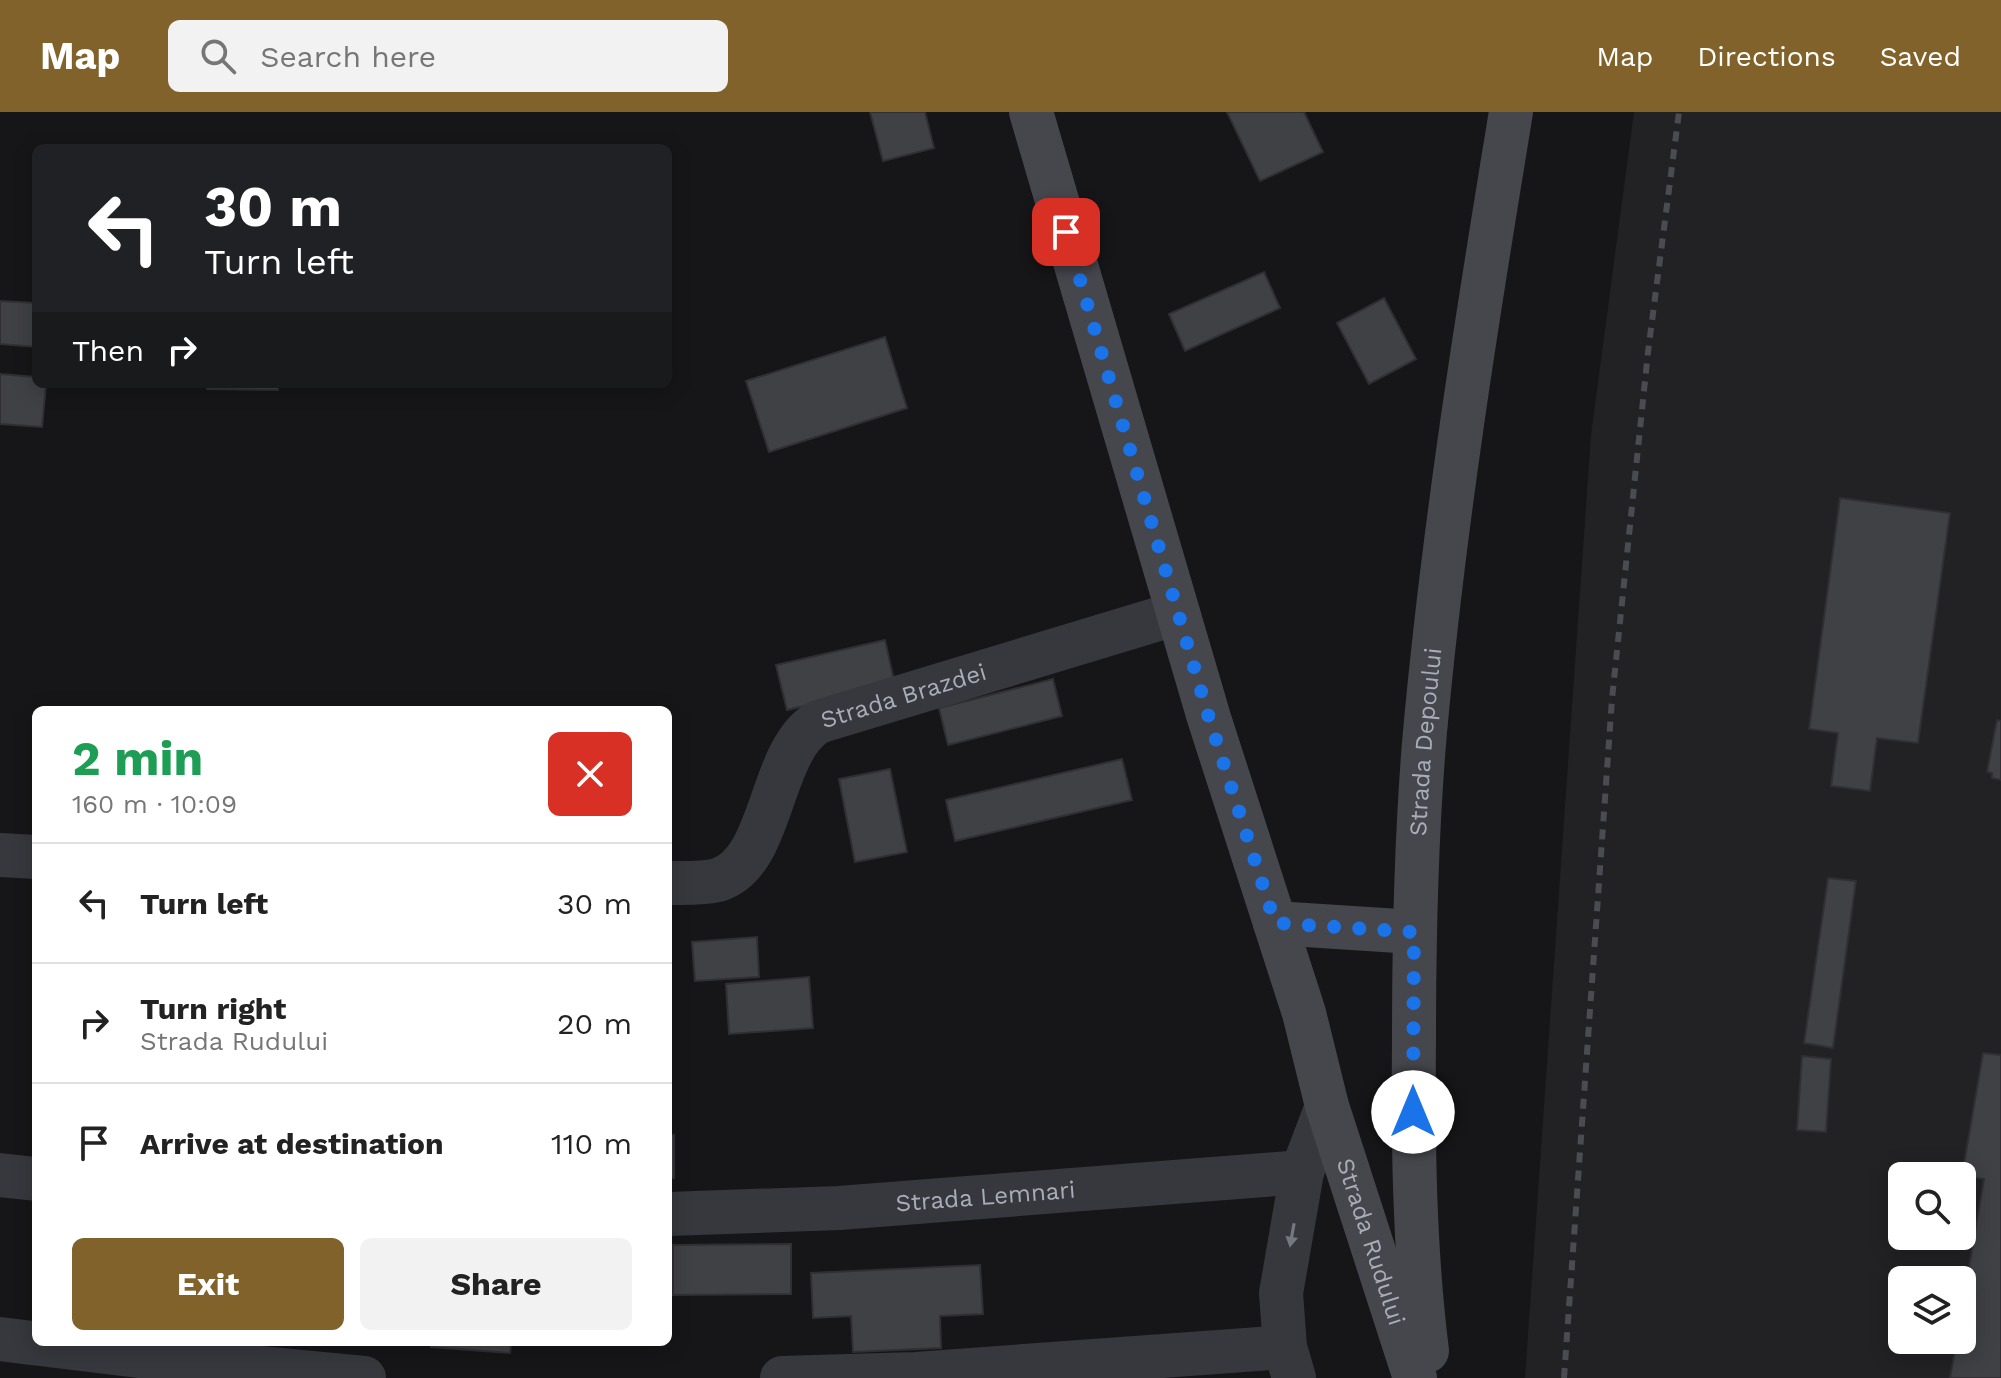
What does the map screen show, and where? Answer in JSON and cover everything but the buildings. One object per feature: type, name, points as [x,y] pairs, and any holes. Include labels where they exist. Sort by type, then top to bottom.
[{"type":"main road","name":"Strada Rudului","points":[[1031,112],[1213,733],[1304,1013],[1327,1106],[1415,1378]]},
{"type":"main road","name":"Strada Depoului","points":[[1430,1378],[1420,1294],[1413,1142],[1414,932],[1425,734],[1466,386],[1511,112]]},
{"type":"main road","points":[[1275,923],[1414,932]]},
{"type":"street","name":"Strada Brazdei","points":[[672,883],[717,880],[732,873],[743,862],[763,824],[794,745],[805,730],[818,722],[1178,613]]},
{"type":"street","points":[[0,855],[32,857]]},
{"type":"street","name":"Strada Rudului","points":[[1289,1363],[1281,1293],[1302,1172],[1327,1106]]},
{"type":"street","name":"Strada Lemnari","points":[[672,1214],[839,1208],[1302,1172]]},
{"type":"street","points":[[0,1175],[32,1179]]},
{"type":"street","points":[[0,1339],[32,1343]]},
{"type":"street","points":[[57,1346],[364,1378]]},
{"type":"street","points":[[782,1378],[1289,1363]]},
{"type":"shaded area","points":[[1634,112],[2001,112],[2001,1378],[1525,1378],[1591,435]]},
{"type":"railway","points":[[1564,1378],[1612,699],[1648,352],[1679,112]]},
{"type":"route","points":[[1066,232],[1209,718],[1275,923],[1414,932],[1413,1112]]}]
